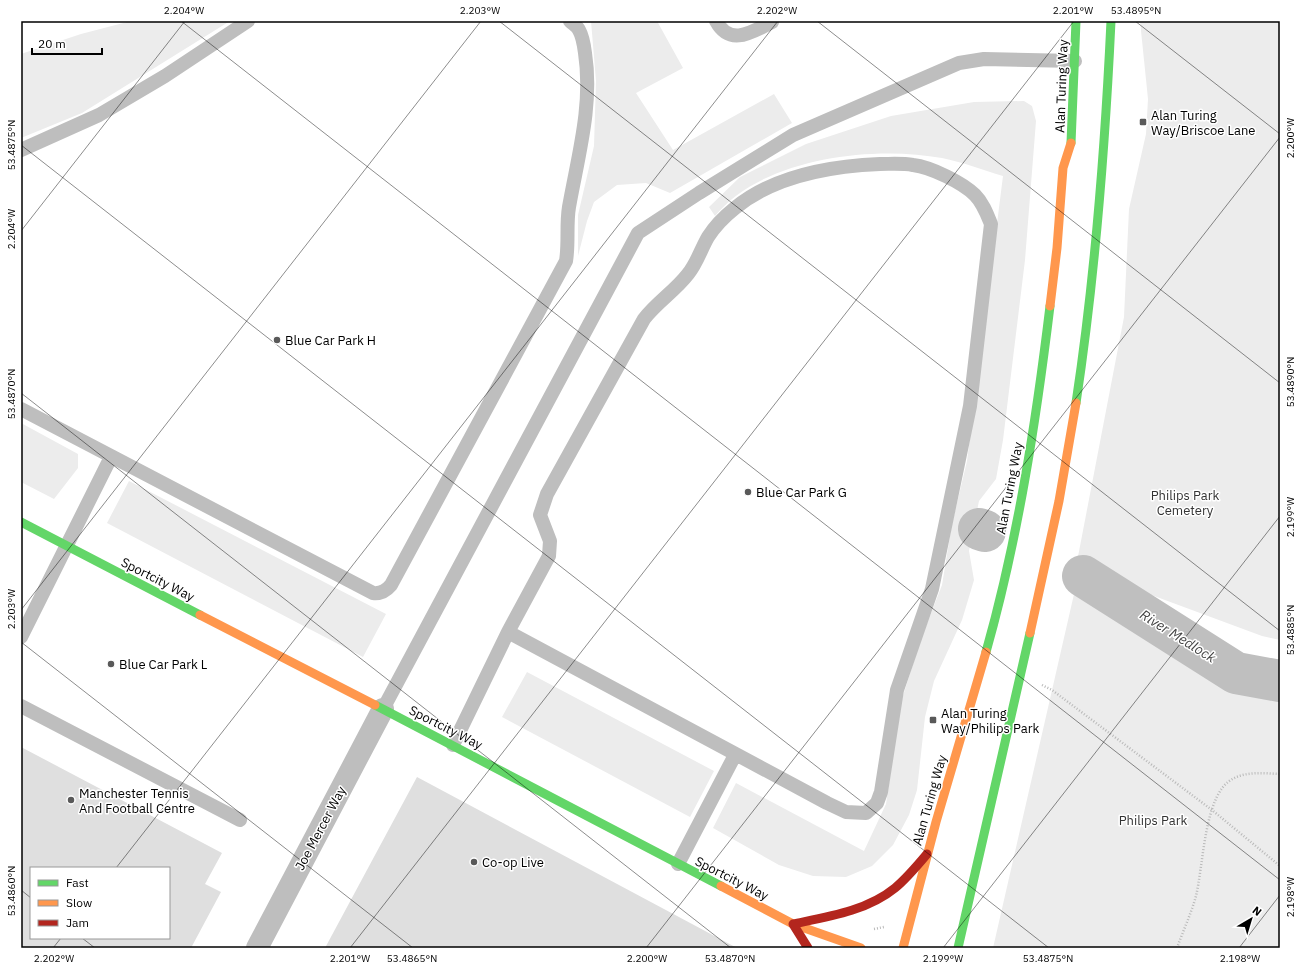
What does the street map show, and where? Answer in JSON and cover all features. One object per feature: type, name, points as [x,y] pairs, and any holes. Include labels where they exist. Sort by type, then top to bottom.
[{"type":"main road","name":"Alan Turing Way","points":[[903,948],[927,854],[998,609],[1027,468],[1044,357],[1057,248],[1063,168],[1072,139],[1076,61],[1076,21]]},
{"type":"main road","points":[[958,948],[1044,575],[1064,475],[1079,383],[1094,264],[1106,137],[1111,21]]},
{"type":"main road","name":"Sportcity Way","points":[[21,522],[453,745],[793,924],[861,948]]},
{"type":"main road","points":[[808,948],[793,924],[835,916],[871,901],[905,880],[927,854]]},
{"type":"street","name":"Joe Mercer Way","points":[[257,948],[382,709]]},
{"type":"lane","points":[[21,150],[99,115],[165,76],[248,21]]},
{"type":"lane","points":[[21,410],[373,593],[377,594],[386,590],[391,585],[566,261],[568,251],[569,208],[581,153],[587,96],[586,62],[583,38],[578,29],[570,21]]},
{"type":"lane","points":[[716,21],[719,28],[730,35],[744,36],[772,22]]},
{"type":"lane","points":[[382,709],[638,233],[698,193],[793,134],[959,63],[984,59],[1076,61]]},
{"type":"lane","points":[[453,745],[508,632],[549,556],[550,541],[540,515],[547,494],[644,319],[654,305],[675,289],[688,273],[708,237],[722,220],[735,207],[758,192],[784,181],[819,171],[852,165],[914,165],[940,174],[975,195],[986,211],[991,224],[970,406],[932,589],[897,690],[881,792],[877,802],[866,812],[846,812],[735,755],[508,632]]},
{"type":"lane","points":[[21,637],[111,456]]},
{"type":"lane","points":[[21,706],[240,820]]},
{"type":"lane","points":[[678,864],[735,755]]},
{"type":"path","points":[[1022,671],[1052,690],[1212,810],[1280,866]]},
{"type":"path","points":[[1177,948],[1196,897],[1212,810],[1223,787],[1239,776],[1258,772],[1280,774]]},
{"type":"path","points":[[867,930],[886,927]]},
{"type":"green space","points":[[131,21],[230,21],[82,113],[21,138],[21,54],[81,34]]},
{"type":"green space","points":[[591,21],[657,21],[683,68],[636,93],[673,150],[774,94],[792,123],[670,193],[646,183],[617,185],[594,202],[587,221],[578,256],[578,215],[594,146],[596,81]]},
{"type":"green space","name":"Philips Park Cemetery","points":[[1140,21],[1280,21],[1280,640],[1262,636],[1076,567],[1124,317],[1129,209],[1146,134],[1148,99]]},
{"type":"green space","points":[[1024,101],[1032,106],[1036,121],[1025,260],[1003,440],[996,479],[979,501],[969,551],[974,580],[962,620],[934,681],[925,717],[917,790],[909,815],[893,845],[872,866],[846,877],[813,876],[779,865],[713,828],[736,783],[864,851],[886,804],[901,702],[921,639],[942,585],[952,524],[967,461],[1003,176],[942,158],[914,154],[884,153],[852,155],[820,160],[789,169],[760,181],[735,196],[715,216],[709,207],[740,177],[806,144],[891,116],[974,102]]},
{"type":"green space","points":[[21,423],[78,454],[78,468],[54,499],[21,482]]},
{"type":"green space","points":[[129,481],[386,614],[363,657],[107,523]]},
{"type":"green space","name":"Philips Park","points":[[1077,581],[1234,678],[1280,686],[1280,948],[993,948]]},
{"type":"green space","points":[[527,672],[714,771],[690,817],[502,717]]},
{"type":"building","name":"Manchester Tennis And Football Centre","points":[[21,747],[222,853],[205,884],[221,892],[191,948],[21,948]]},
{"type":"building","name":"Co-op Live","points":[[417,777],[737,948],[325,948]]},
{"type":"waterway","name":"River Medlock","points":[[979,529],[985,531]]},
{"type":"waterway","name":"River Medlock","points":[[1083,576],[1236,673],[1280,681]]},
{"type":"traffic: fast","points":[[1071,143],[1076,21]]},
{"type":"traffic: fast","points":[[1076,403],[1094,261],[1106,117],[1111,21]]},
{"type":"traffic: fast","points":[[986,652],[1008,567],[1025,480],[1039,393],[1050,306]]},
{"type":"traffic: fast","points":[[21,522],[200,615]]},
{"type":"traffic: fast","points":[[958,948],[1030,633]]},
{"type":"traffic: fast","points":[[375,705],[721,886]]},
{"type":"traffic: slow","points":[[1050,306],[1057,248],[1063,168],[1071,143]]},
{"type":"traffic: slow","points":[[1030,633],[1059,501],[1076,403]]},
{"type":"traffic: slow","points":[[200,615],[375,705]]},
{"type":"traffic: slow","points":[[903,948],[936,822],[986,652]]},
{"type":"traffic: slow","points":[[721,886],[793,924],[861,948]]},
{"type":"traffic: jam","points":[[808,948],[793,924],[846,912],[859,908],[884,896],[912,872],[927,854]]},
{"type":"place","name":"Alan Turing Way/Briscoe Lane","points":[[1143,122]]},
{"type":"place","name":"Blue Car Park H","points":[[277,340]]},
{"type":"place","name":"Blue Car Park G","points":[[748,492]]},
{"type":"place","name":"Blue Car Park L","points":[[111,664]]},
{"type":"place","name":"Alan Turing Way/Philips Park","points":[[933,720]]},
{"type":"place","name":"Manchester Tennis And Football Centre","points":[[71,800]]},
{"type":"place","name":"Co-op Live","points":[[474,862]]}]
